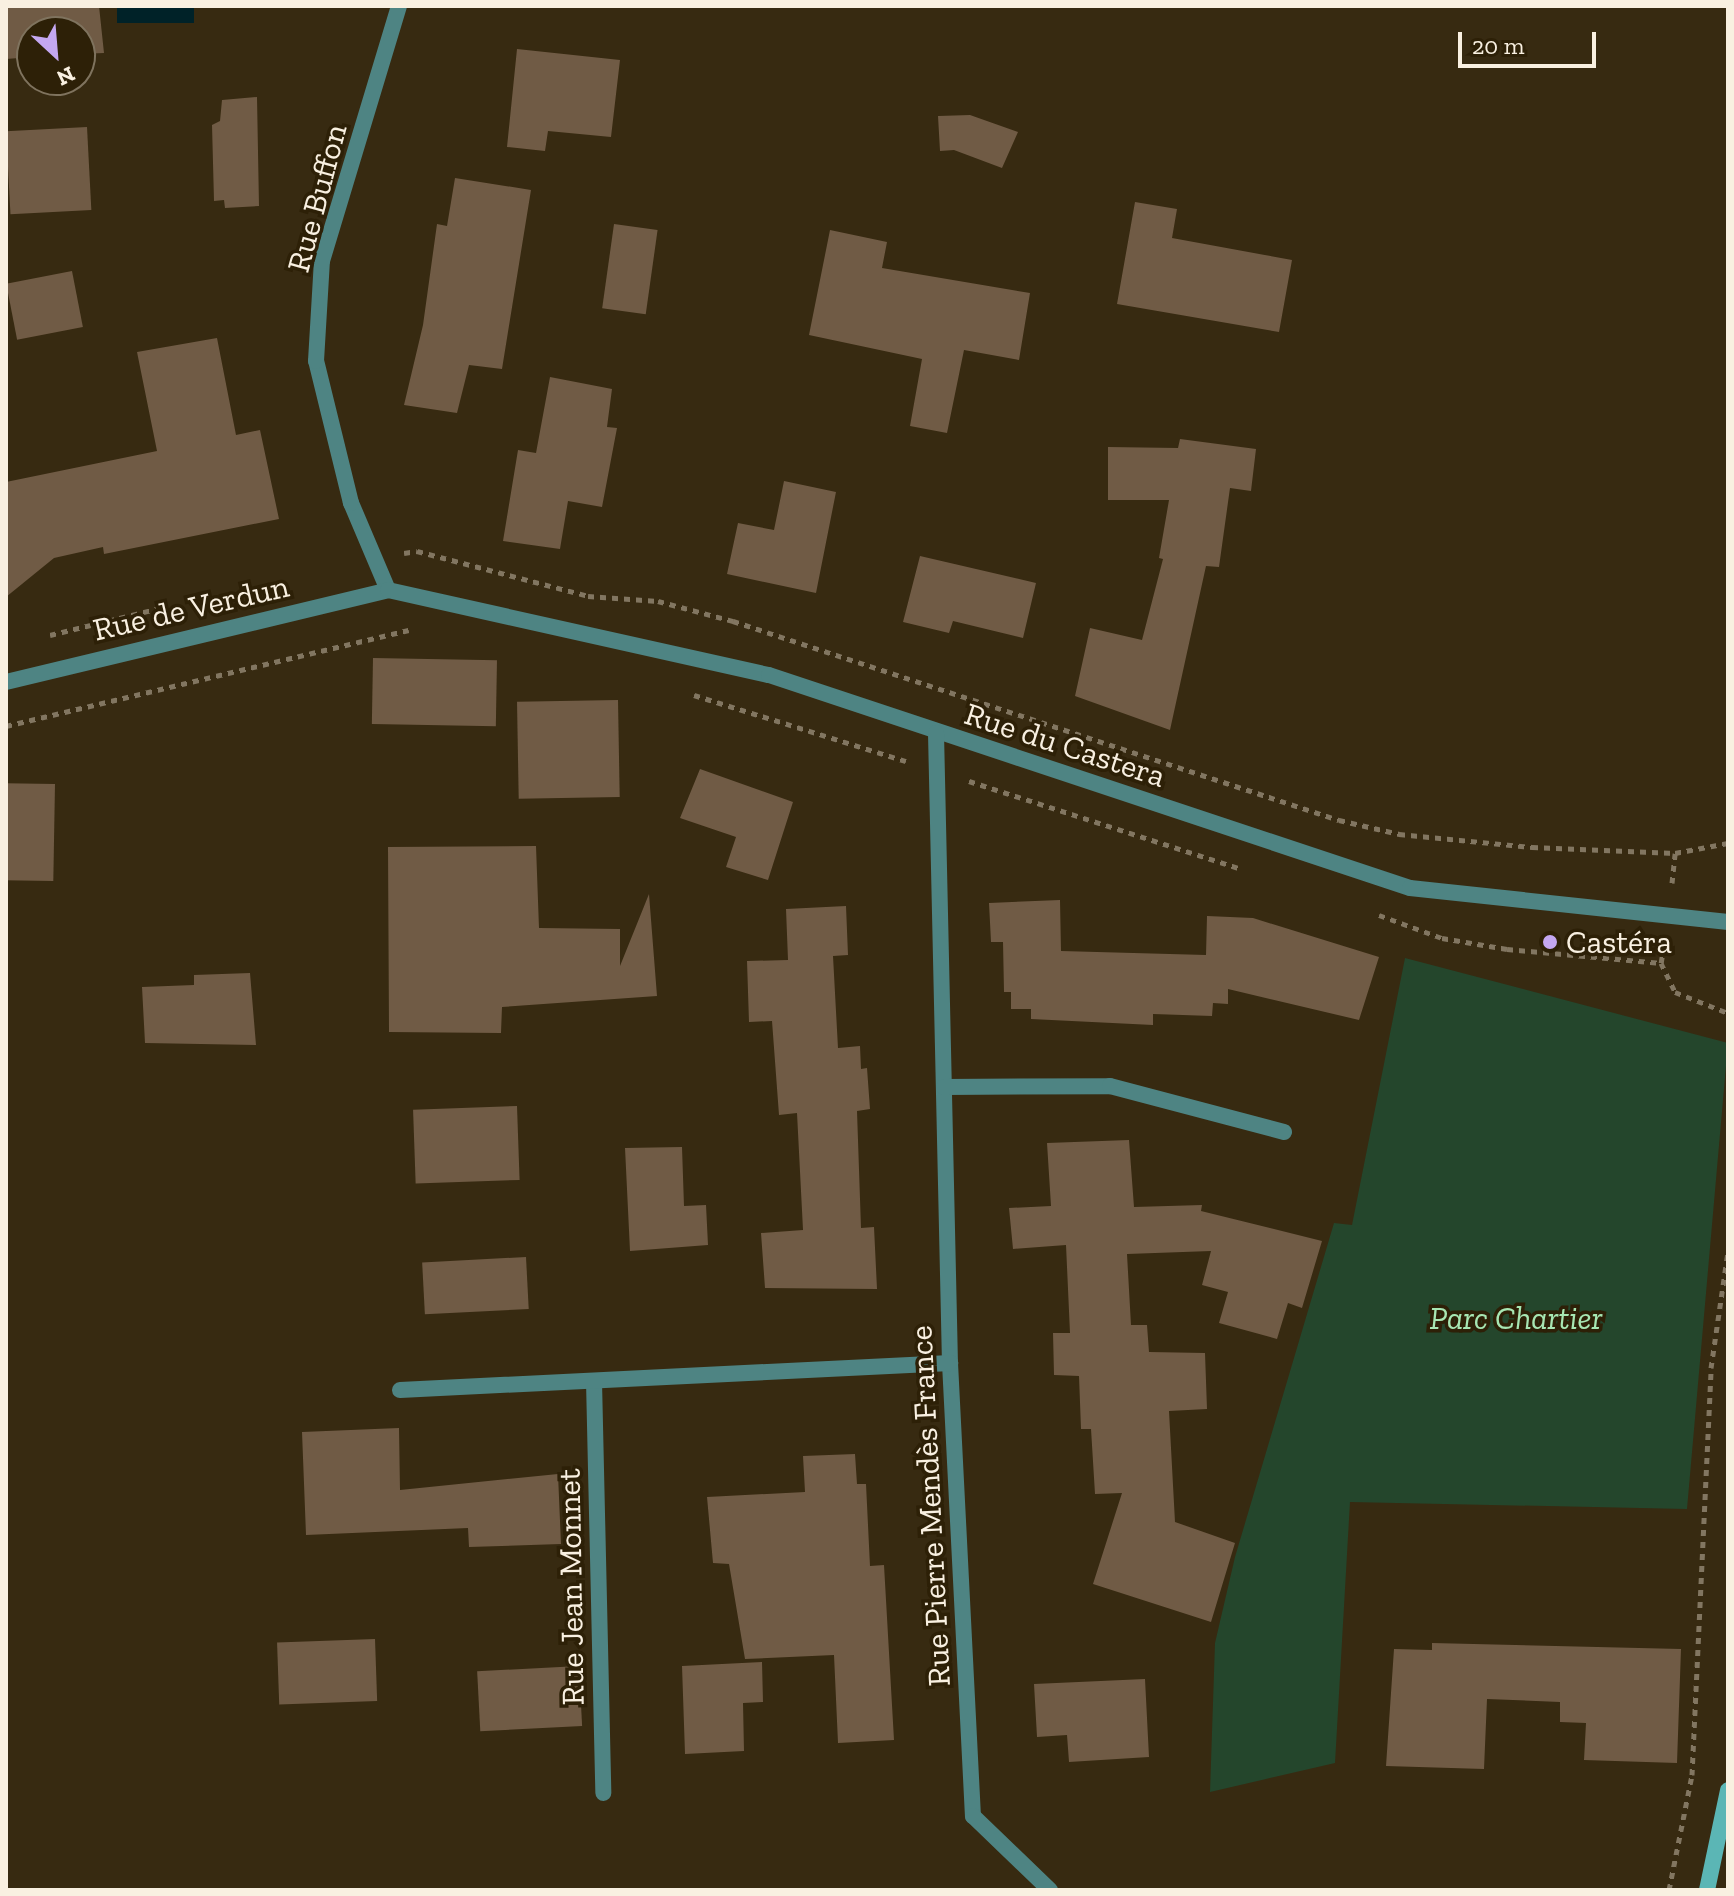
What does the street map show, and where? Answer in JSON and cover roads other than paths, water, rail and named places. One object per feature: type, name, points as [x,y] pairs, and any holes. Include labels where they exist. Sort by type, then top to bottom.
[{"type":"street","name":"Rue Buffon","points":[[388,590],[351,503],[316,361],[322,261],[399,6]]},
{"type":"street","name":"Rue de Verdun","points":[[6,682],[388,590]]},
{"type":"street","name":"Rue du Castera","points":[[388,590],[769,675],[1410,888],[1728,922]]},
{"type":"street","name":"Rue Pierre Mendès France","points":[[936,733],[950,1363],[973,1816],[1050,1890]]},
{"type":"street","points":[[944,1087],[1110,1086],[1284,1132]]},
{"type":"street","points":[[400,1390],[950,1363]]},
{"type":"street","name":"Rue Jean Monnet","points":[[594,1381],[603,1793]]},
{"type":"street","points":[[1707,1890],[1728,1790]]},
{"type":"water","points":[[117,6],[194,6],[194,23],[117,23]]},
{"type":"place","name":"Castéra","points":[[1550,942]]},
{"type":"park label","name":"Parc Chartier","points":[[1516,1318]]}]
